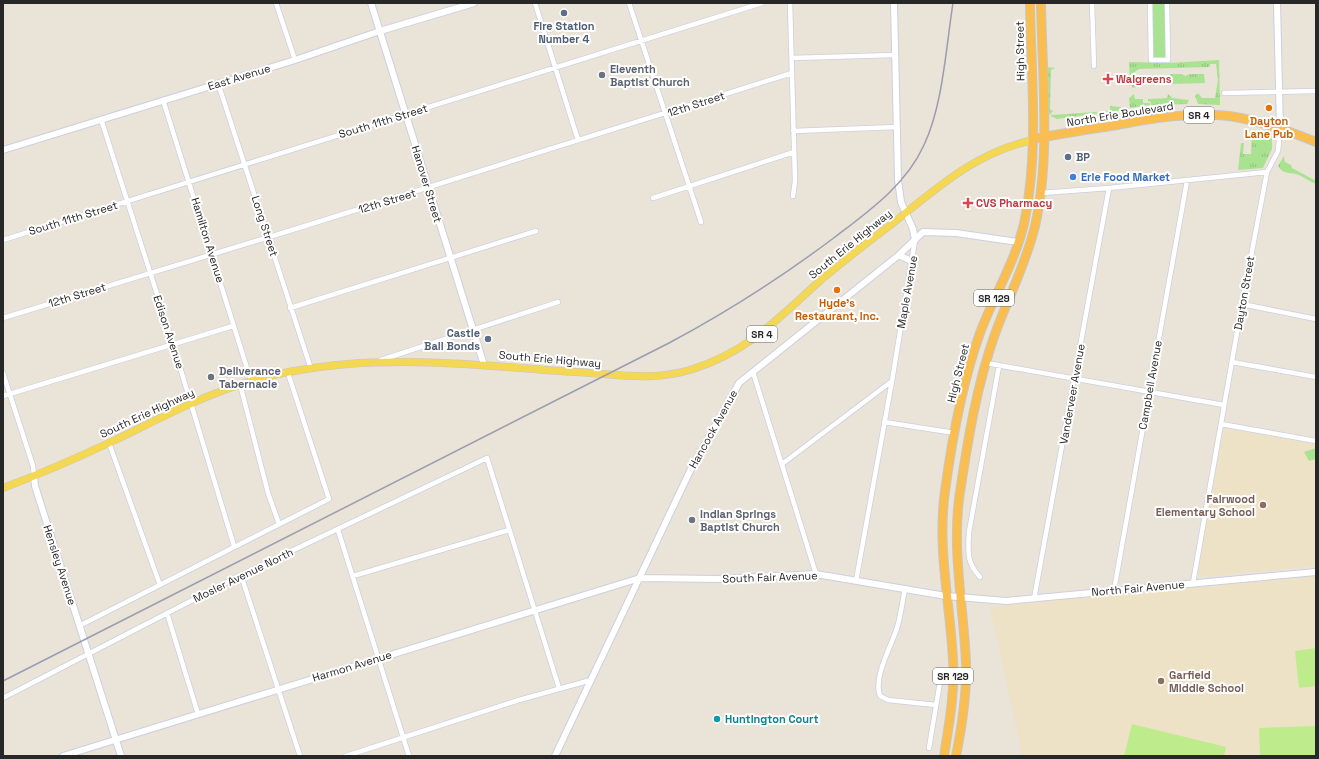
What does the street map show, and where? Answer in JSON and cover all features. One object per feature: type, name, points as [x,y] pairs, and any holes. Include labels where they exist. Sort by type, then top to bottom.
[{"type":"highway","name":"High Street","points":[[944,756],[952,707],[954,683],[952,645],[946,596],[942,525],[945,492],[964,390],[979,336],[1018,242],[1029,194],[1032,140],[1030,3]]},
{"type":"highway","name":"High Street","points":[[956,756],[966,689],[966,665],[956,530],[959,492],[977,394],[996,333],[1024,263],[1035,225],[1041,193],[1044,138],[1041,3]]},
{"type":"highway","name":"North Erie Boulevard","points":[[1044,138],[1152,119],[1184,116],[1230,117],[1280,129],[1316,142]]},
{"type":"highway","name":"South Erie Highway","points":[[1032,140],[1044,138]]},
{"type":"main road","name":"South Erie Highway","points":[[3,488],[109,443],[192,403],[240,384],[288,373],[311,369],[374,363],[434,362],[635,378],[666,376],[708,364],[735,351],[762,334],[822,279],[906,212],[975,161],[1004,148],[1032,140]]},
{"type":"street","points":[[276,3],[295,60]]},
{"type":"street","name":"Hanover Street","points":[[370,3],[406,113],[484,365]]},
{"type":"street","name":"East Avenue","points":[[3,150],[295,60],[380,31],[474,3]]},
{"type":"street","points":[[535,3],[578,140]]},
{"type":"street","points":[[629,3],[701,222]]},
{"type":"street","name":"South 11th Street","points":[[3,240],[762,3]]},
{"type":"street","points":[[790,3],[792,131],[795,181],[793,196]]},
{"type":"street","name":"Maple Avenue","points":[[856,580],[913,262],[915,240],[913,229],[901,202],[898,184],[894,3]]},
{"type":"street","points":[[1092,3],[1094,66]]},
{"type":"street","points":[[1150,3],[1151,60],[1168,60],[1167,3]]},
{"type":"street","name":"Dayton Street","points":[[1193,583],[1242,304],[1267,172],[1278,151],[1280,129],[1277,3]]},
{"type":"street","points":[[792,58],[894,55]]},
{"type":"street","name":"12th Street","points":[[3,318],[428,188],[792,73]]},
{"type":"street","name":"Long Street","points":[[218,83],[311,369]]},
{"type":"street","points":[[1224,93],[1316,92]]},
{"type":"street","name":"Hamilton Avenue","points":[[163,100],[190,182],[251,381]]},
{"type":"street","name":"Edison Avenue","points":[[101,119],[192,403],[234,546]]},
{"type":"street","points":[[792,131],[896,127]]},
{"type":"street","points":[[653,198],[794,152]]},
{"type":"street","points":[[1041,193],[1109,188],[1267,172]]},
{"type":"street","name":"Campbell Avenue","points":[[1114,590],[1187,180]]},
{"type":"street","name":"Vanderveer Avenue","points":[[1034,599],[1109,188]]},
{"type":"street","points":[[290,308],[536,231]]},
{"type":"street","name":"Hancock Avenue","points":[[555,756],[690,471],[739,383],[899,255],[923,232],[956,233],[1018,242]]},
{"type":"street","points":[[899,255],[913,262]]},
{"type":"street","points":[[374,363],[439,340],[558,302]]},
{"type":"street","points":[[1242,304],[1316,319]]},
{"type":"street","points":[[3,396],[233,326]]},
{"type":"street","points":[[1232,362],[1316,377]]},
{"type":"street","points":[[986,363],[1224,405]]},
{"type":"street","points":[[980,576],[972,568],[968,552],[969,532],[999,366]]},
{"type":"street","points":[[753,372],[816,574]]},
{"type":"street","name":"Hensley Avenue","points":[[3,373],[33,466],[35,486],[121,756]]},
{"type":"street","points":[[79,626],[329,499],[288,373]]},
{"type":"street","points":[[782,464],[892,380]]},
{"type":"street","points":[[240,384],[268,493],[279,524]]},
{"type":"street","points":[[884,422],[955,433]]},
{"type":"street","points":[[1221,424],[1316,441]]},
{"type":"street","points":[[109,443],[160,585]]},
{"type":"street","name":"Mosler Avenue North","points":[[3,698],[242,575],[487,458],[509,530]]},
{"type":"street","points":[[338,530],[409,756]]},
{"type":"street","points":[[353,576],[509,530],[559,688]]},
{"type":"street","name":"North Fair Avenue","points":[[946,596],[1006,602],[1114,590],[1316,572]]},
{"type":"street","name":"South Fair Avenue","points":[[640,578],[719,579],[816,574],[946,596]]},
{"type":"street","points":[[242,575],[300,756]]},
{"type":"street","name":"Harmon Avenue","points":[[63,756],[640,578]]},
{"type":"street","points":[[905,589],[897,628],[886,656],[877,688],[880,696],[888,700],[936,705]]},
{"type":"street","points":[[167,613],[198,714]]},
{"type":"street","points":[[929,748],[942,676]]},
{"type":"street","points":[[346,756],[559,688],[591,680]]},
{"type":"shaded area","name":"Fairwood Elementary School","points":[[1224,428],[1316,444],[1316,566],[1204,577],[1197,574]]},
{"type":"shaded area","name":"Garfield Middle School","points":[[1316,575],[1316,756],[1022,755],[990,607]]},
{"type":"green space","points":[[1150,3],[1167,3],[1168,60],[1151,60]]},
{"type":"green space","points":[[1219,60],[1220,105],[1198,104],[1195,96],[1198,93],[1202,98],[1215,98],[1218,80],[1216,64],[1210,64],[1210,67],[1139,69],[1133,73],[1134,85],[1138,84],[1137,87],[1133,88],[1130,84],[1129,62],[1168,63]]},
{"type":"green space","points":[[1047,67],[1055,68],[1051,70],[1050,109],[1053,111],[1050,115],[1048,108]]},
{"type":"green space","points":[[1170,74],[1182,74],[1185,76],[1190,74],[1204,74],[1205,83],[1170,84]]},
{"type":"green space","points":[[1134,94],[1135,99],[1143,99],[1143,103],[1150,103],[1150,105],[1130,108],[1129,98]]},
{"type":"green space","points":[[1168,94],[1172,98],[1189,100],[1187,104],[1151,105],[1151,102],[1148,101],[1148,99],[1167,98]]},
{"type":"green space","points":[[1110,106],[1121,107],[1121,110],[1057,119],[1051,116],[1110,111]]},
{"type":"green space","points":[[1254,130],[1272,134],[1272,149],[1263,168],[1238,170],[1241,143],[1244,143],[1243,154],[1251,154],[1252,131]]},
{"type":"green space","points":[[1284,156],[1285,162],[1291,165],[1292,168],[1316,181],[1316,184],[1299,175],[1282,171],[1278,166]]},
{"type":"green space","points":[[1316,448],[1316,459],[1309,461],[1304,452]]},
{"type":"green space","points":[[1316,648],[1316,686],[1299,688],[1295,651]]},
{"type":"green space","points":[[1132,724],[1226,747],[1224,756],[1124,756]]},
{"type":"green space","points":[[1316,726],[1316,756],[1260,756],[1259,728]]},
{"type":"railway","points":[[3,681],[669,343],[754,293],[815,252],[886,196],[907,173],[924,145],[936,112],[940,94],[953,3]]},
{"type":"place","name":"Fire Station Number 4","points":[[564,13]]},
{"type":"place","name":"Eleventh Baptist Church","points":[[602,75]]},
{"type":"place","name":"Walgreens","points":[[1108,79]]},
{"type":"place","name":"Dayton Lane Pub","points":[[1269,108]]},
{"type":"place","name":"BP","points":[[1068,157]]},
{"type":"place","name":"Erie Food Market","points":[[1073,177]]},
{"type":"place","name":"CVS Pharmacy","points":[[968,203]]},
{"type":"place","name":"Hyde's Restaurant, Inc.","points":[[837,290]]},
{"type":"place","name":"Castle Bail Bonds","points":[[488,339]]},
{"type":"place","name":"Deliverance Tabernacle","points":[[211,377]]},
{"type":"place","name":"Fairwood Elementary School","points":[[1263,505]]},
{"type":"place","name":"Indian Springs Baptist Church","points":[[692,520]]},
{"type":"place","name":"Garfield Middle School","points":[[1161,681]]},
{"type":"place","name":"Huntington Court","points":[[717,719]]}]
